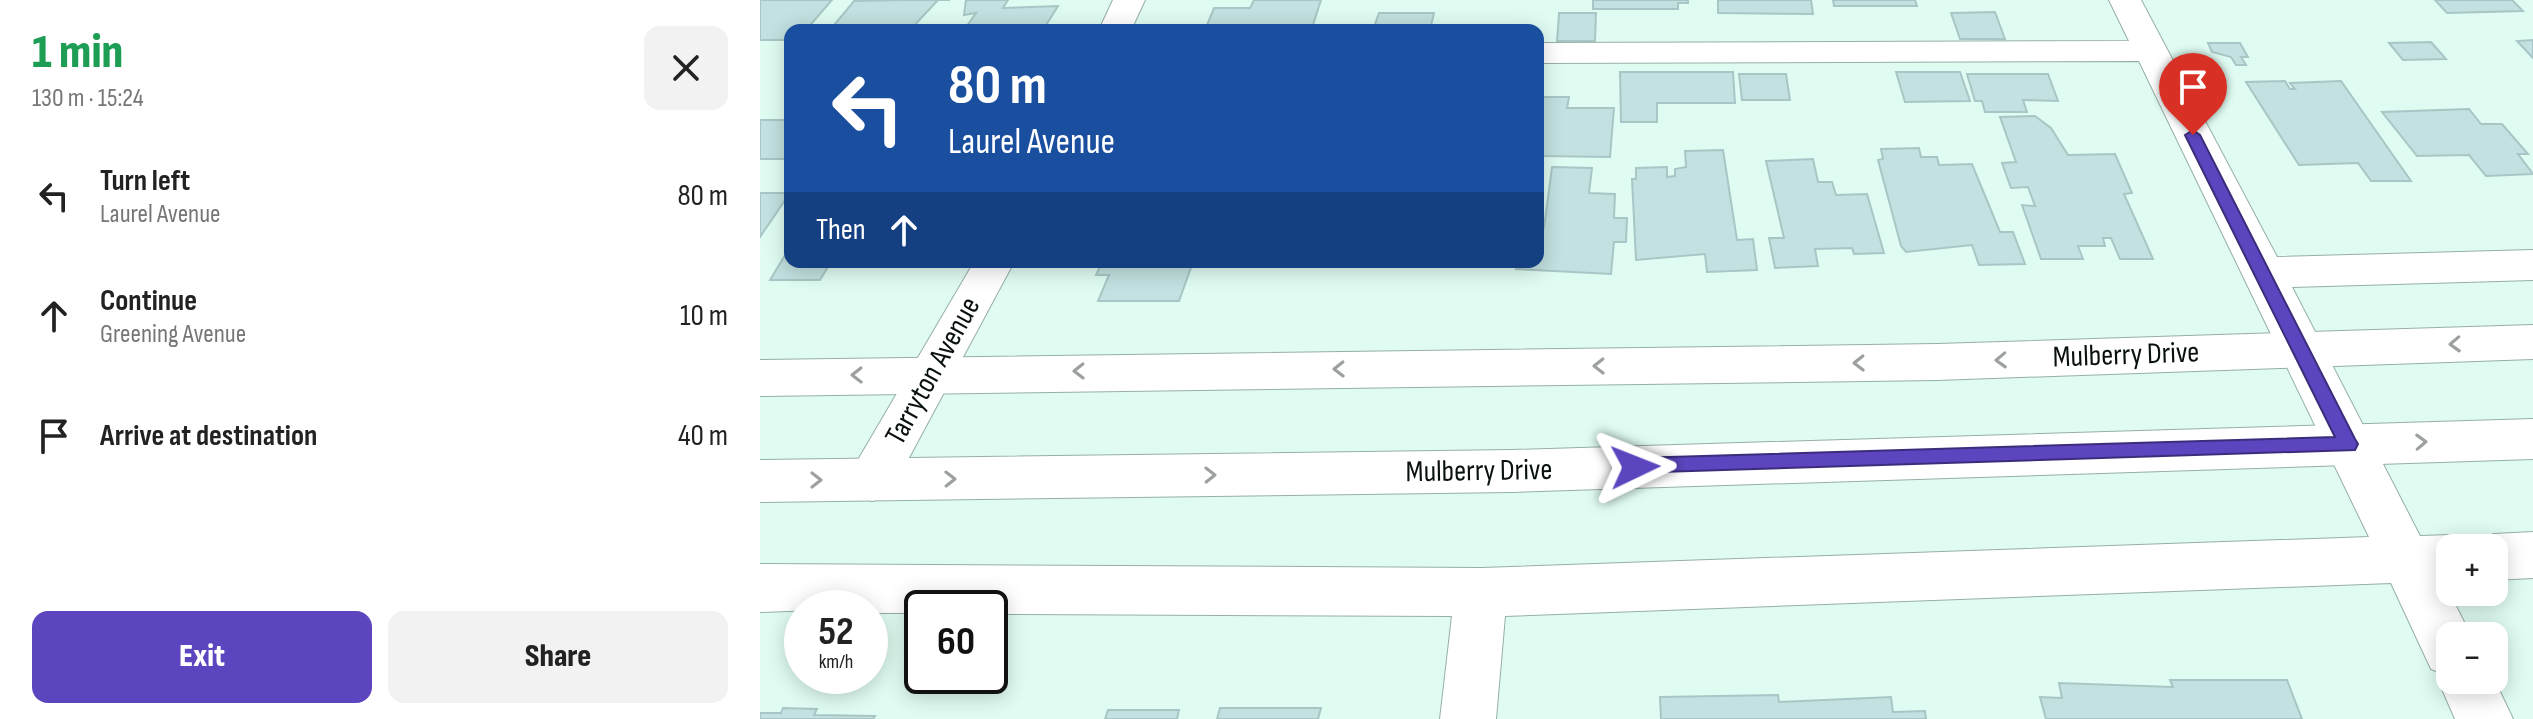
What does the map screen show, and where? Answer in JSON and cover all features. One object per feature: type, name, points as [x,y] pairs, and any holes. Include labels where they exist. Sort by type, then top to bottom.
[{"type":"main road","points":[[1118,24],[1129,0]]},
{"type":"main road","points":[[2125,0],[2349,444],[2427,558],[2443,622]]},
{"type":"main road","points":[[1544,53],[2150,51]]},
{"type":"main road","points":[[2264,273],[2533,265]]},
{"type":"main road","name":"Tarryton Avenue","points":[[872,480],[935,373],[991,268]]},
{"type":"main road","name":"Mulberry Drive","points":[[760,378],[935,373],[1937,362],[2533,342]]},
{"type":"main road","name":"Mulberry Drive","points":[[760,481],[1512,471],[2533,439]]},
{"type":"main road","points":[[2508,556],[2533,555]]},
{"type":"main road","points":[[760,588],[1481,592],[2427,558]]},
{"type":"main road","points":[[1468,719],[1481,592]]},
{"type":"main road","points":[[2472,694],[2485,719]]},
{"type":"building","points":[[760,0],[832,0],[811,24],[784,24],[784,40],[760,40]]},
{"type":"building","points":[[938,0],[916,24],[835,24],[854,1]]},
{"type":"building","points":[[966,0],[1008,0],[1003,8],[1058,6],[1047,24],[968,24],[976,13],[964,15]]},
{"type":"building","points":[[1254,0],[1321,0],[1313,24],[1207,24],[1214,8],[1250,8]]},
{"type":"building","points":[[1593,0],[1688,0],[1688,3],[1678,3],[1678,9],[1593,9]]},
{"type":"building","points":[[1718,0],[1811,0],[1813,14],[1718,13]]},
{"type":"building","points":[[1833,0],[1915,0],[1917,6],[1834,6]]},
{"type":"building","points":[[2435,0],[2512,0],[2523,11],[2447,13]]},
{"type":"building","points":[[1995,12],[2005,39],[1960,39],[1951,13]]},
{"type":"building","points":[[1379,13],[1434,13],[1431,24],[1375,24]]},
{"type":"building","points":[[1559,13],[1596,13],[1595,41],[1557,41]]},
{"type":"building","points":[[2533,40],[2533,58],[2517,41]]},
{"type":"building","points":[[2431,42],[2446,59],[2403,60],[2389,43]]},
{"type":"building","points":[[2208,43],[2240,43],[2248,57],[2241,57],[2246,65],[2236,65],[2231,57],[2212,52]]},
{"type":"building","points":[[1620,72],[1733,72],[1735,103],[1657,103],[1657,122],[1621,122]]},
{"type":"building","points":[[1896,72],[1960,72],[1970,101],[1905,102]]},
{"type":"building","points":[[1739,74],[1786,74],[1790,100],[1742,100]]},
{"type":"building","points":[[1967,74],[2048,74],[2058,101],[2023,100],[2027,112],[1985,112],[1982,101],[1975,101]]},
{"type":"building","points":[[2285,81],[2290,89],[2295,89],[2290,83],[2341,81],[2411,181],[2371,181],[2358,163],[2299,165],[2246,82]]},
{"type":"building","points":[[1544,97],[1569,97],[1567,108],[1614,108],[1610,157],[1544,156]]},
{"type":"building","points":[[2469,109],[2481,124],[2502,124],[2528,154],[2518,154],[2533,174],[2486,176],[2469,155],[2417,156],[2382,112]]},
{"type":"building","points":[[2035,116],[2051,128],[2068,155],[2115,154],[2132,193],[2124,194],[2153,259],[2120,259],[2111,238],[2103,238],[2105,246],[2078,246],[2083,259],[2041,259],[2022,205],[2035,206],[2028,187],[2011,188],[2002,163],[2016,162],[2000,117]]},
{"type":"building","points":[[760,120],[784,120],[784,159],[760,159]]},
{"type":"building","points":[[1919,148],[1921,157],[1937,157],[1939,165],[1972,164],[2000,232],[2013,232],[2025,264],[1979,265],[1972,245],[1906,252],[1901,246],[1878,160],[1883,159],[1881,149]]},
{"type":"building","points":[[1723,150],[1737,240],[1753,239],[1757,270],[1707,272],[1705,254],[1636,260],[1632,179],[1636,179],[1636,168],[1667,167],[1667,177],[1675,176],[1675,169],[1686,167],[1685,151]]},
{"type":"building","points":[[1813,159],[1818,182],[1832,182],[1836,195],[1867,194],[1884,253],[1854,254],[1852,248],[1815,249],[1818,266],[1775,268],[1769,238],[1784,238],[1766,161]]},
{"type":"building","points":[[1552,167],[1592,168],[1589,193],[1615,194],[1614,218],[1627,218],[1626,242],[1614,242],[1611,274],[1516,269],[1544,268],[1544,228]]},
{"type":"building","points":[[760,193],[784,193],[784,202],[760,237]]},
{"type":"building","points":[[784,257],[784,268],[827,268],[820,280],[770,280]]},
{"type":"building","points":[[1099,268],[1191,268],[1179,301],[1098,301],[1109,275],[1096,275]]},
{"type":"building","points":[[2170,680],[2287,680],[2302,719],[2046,719],[2040,697],[2062,698],[2059,683],[2173,687]]},
{"type":"building","points":[[1778,695],[1779,702],[1891,697],[1893,712],[1925,711],[1926,719],[1661,719],[1660,697]]},
{"type":"building","points":[[783,708],[817,709],[814,715],[875,716],[873,719],[760,719],[760,713],[781,713]]},
{"type":"building","points":[[1220,708],[1321,708],[1318,719],[1217,719]]},
{"type":"building","points":[[1108,710],[1179,710],[1177,719],[1105,719]]},
{"type":"route","points":[[1635,467],[2349,444],[2193,135]]}]
